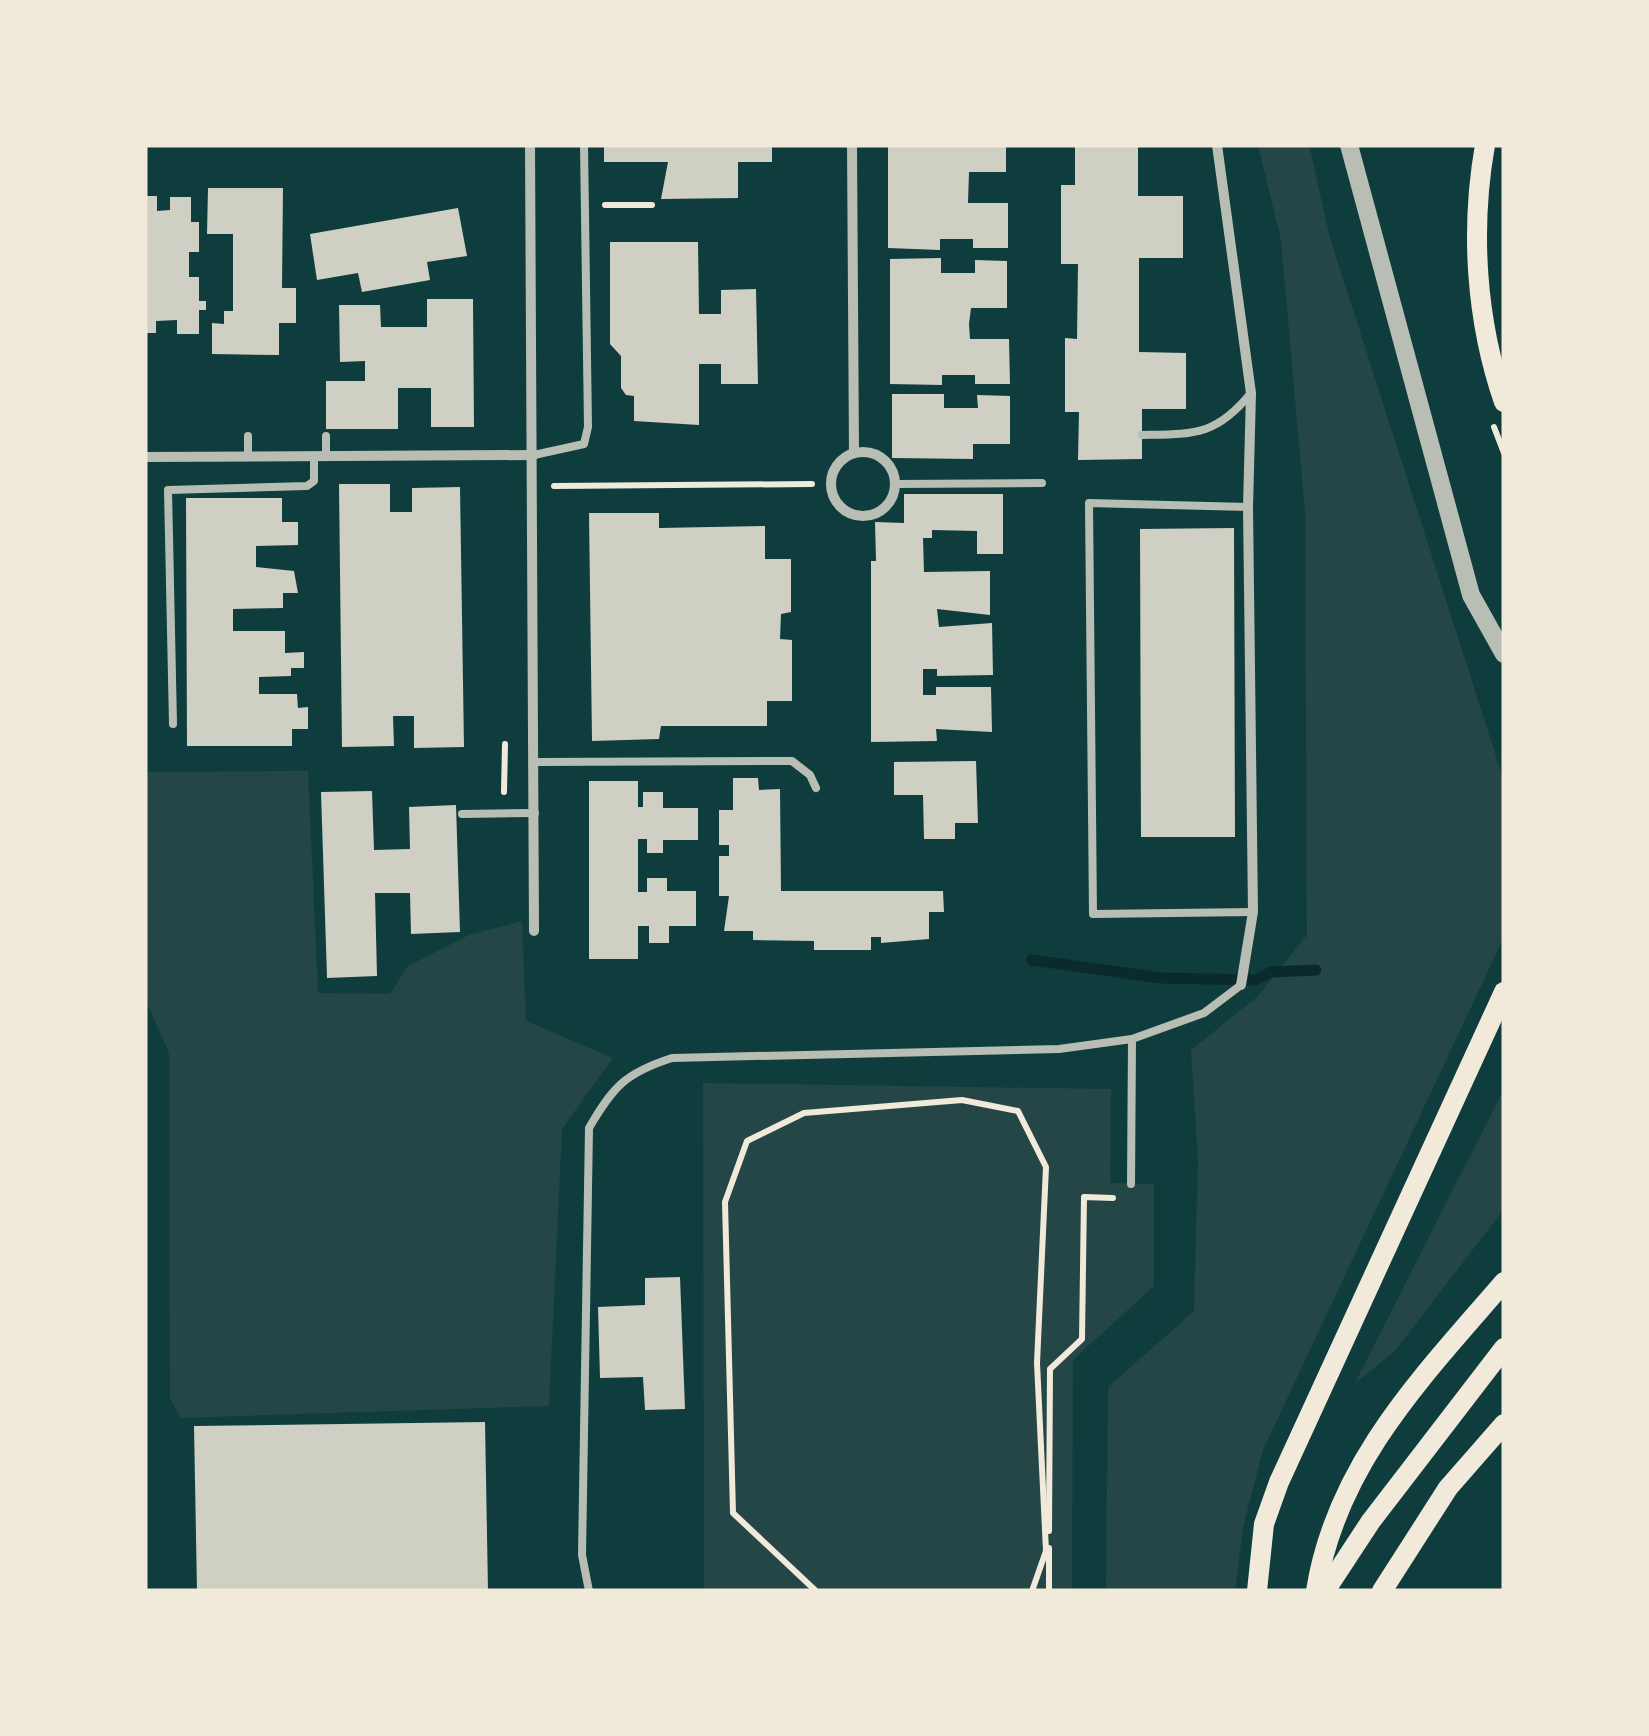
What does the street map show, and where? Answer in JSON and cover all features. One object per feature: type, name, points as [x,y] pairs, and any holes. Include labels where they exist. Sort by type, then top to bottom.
[{"type":"main road","points":[[1486,145],[1477,258],[1488,348],[1504,402]]},
{"type":"main road","points":[[1257,1591],[1264,1524],[1280,1482],[1504,992]]},
{"type":"main road","points":[[1316,1591],[1330,1523],[1374,1446],[1424,1375],[1504,1282]]},
{"type":"main road","points":[[1324,1591],[1371,1522],[1504,1348]]},
{"type":"main road","points":[[1382,1591],[1448,1488],[1504,1424]]},
{"type":"street","points":[[530,145],[534,931]]},
{"type":"street","points":[[852,145],[854,453]]},
{"type":"street","points":[[1217,145],[1252,393],[1248,507],[1253,912],[1241,985]]},
{"type":"street","points":[[1349,145],[1471,594],[1504,654]]},
{"type":"street","points":[[854,453],[880,456],[892,468],[896,484],[892,500],[868,516],[848,512],[835,500],[830,484],[834,468],[854,453]]},
{"type":"street","points":[[145,457],[534,455]]},
{"type":"street","points":[[1236,480],[1250,481]]},
{"type":"lane","points":[[534,455],[584,444],[588,427],[584,145]]},
{"type":"lane","points":[[1142,436],[1207,431],[1237,411],[1252,393]]},
{"type":"lane","points":[[248,436],[248,457]]},
{"type":"lane","points":[[173,724],[168,490],[306,486],[314,481],[326,436]]},
{"type":"lane","points":[[896,484],[1042,483]]},
{"type":"lane","points":[[1248,507],[1089,503],[1092,855],[1093,914],[1253,912]]},
{"type":"lane","points":[[536,762],[792,762],[810,775],[816,788]]},
{"type":"lane","points":[[462,814],[535,813]]},
{"type":"lane","points":[[588,1591],[582,1555],[588,1128],[612,1088],[643,1067],[672,1058],[1059,1049],[1132,1039],[1204,1013],[1241,985]]},
{"type":"lane","points":[[1131,1184],[1132,1039]]},
{"type":"path","points":[[599,205],[652,205]]},
{"type":"path","points":[[554,486],[812,484]]},
{"type":"path","points":[[816,1591],[733,1512],[725,1202],[747,1142],[804,1113],[962,1100],[1018,1111],[1046,1167],[1037,1363],[1046,1550],[1032,1591]]},
{"type":"path","points":[[1049,1591],[1050,1369],[1082,1339],[1084,1197],[1130,1198],[1131,1184]]},
{"type":"shaded area","points":[[1258,145],[1309,145],[1330,238],[1504,781],[1504,937],[1263,1450],[1243,1527],[1235,1591],[1106,1591],[1108,1387],[1194,1311],[1198,1160],[1191,1050],[1257,997],[1307,935],[1305,512],[1281,240]]},
{"type":"shaded area","points":[[308,771],[318,993],[390,994],[408,966],[469,935],[522,921],[526,1021],[613,1058],[562,1129],[549,1406],[181,1418],[170,1398],[169,1053],[145,999],[145,772]]},
{"type":"shaded area","points":[[703,1083],[1111,1089],[1110,1183],[1154,1184],[1154,1286],[1073,1360],[1072,1591],[704,1591]]},
{"type":"shaded area","points":[[1504,1089],[1504,1209],[1394,1352],[1355,1383]]},
{"type":"building","points":[[604,145],[772,145],[772,162],[738,162],[738,198],[661,199],[668,162],[604,162]]},
{"type":"building","points":[[888,145],[1006,145],[1006,172],[969,172],[968,203],[1008,203],[1008,248],[973,248],[973,239],[940,239],[940,250],[888,248]]},
{"type":"building","points":[[1075,145],[1138,145],[1138,196],[1183,196],[1183,258],[1139,258],[1139,352],[1186,353],[1186,409],[1142,409],[1142,459],[1078,460],[1079,412],[1065,412],[1065,338],[1077,339],[1078,264],[1061,264],[1061,185],[1075,185]]},
{"type":"building","points":[[208,188],[283,188],[282,288],[296,288],[296,323],[279,323],[279,355],[212,354],[212,323],[224,324],[224,311],[233,311],[233,234],[207,234]]},
{"type":"building","points":[[145,196],[157,196],[157,211],[170,210],[170,197],[191,197],[191,222],[199,222],[199,252],[189,252],[189,277],[199,277],[199,301],[206,301],[206,310],[199,310],[199,334],[177,334],[177,320],[156,321],[156,333],[145,333]]},
{"type":"building","points":[[458,208],[467,256],[427,262],[430,280],[362,292],[358,273],[317,280],[310,234]]},
{"type":"building","points":[[610,242],[698,242],[699,314],[721,314],[721,290],[756,289],[758,384],[721,384],[721,364],[699,364],[699,425],[634,421],[634,396],[626,395],[621,388],[621,356],[610,344]]},
{"type":"building","points":[[941,258],[941,273],[975,273],[975,260],[1007,261],[1007,308],[971,308],[969,324],[970,339],[1009,339],[1010,384],[975,384],[975,375],[942,375],[942,385],[890,384],[890,259]]},
{"type":"building","points":[[427,299],[473,299],[474,427],[431,427],[431,388],[398,388],[398,429],[326,429],[326,381],[365,381],[365,361],[340,362],[339,305],[380,305],[381,327],[427,327]]},
{"type":"building","points":[[892,394],[944,394],[944,408],[978,408],[977,395],[1010,396],[1010,444],[973,444],[973,459],[892,458]]},
{"type":"building","points":[[339,484],[390,484],[390,512],[412,512],[412,488],[460,487],[464,747],[414,748],[414,716],[393,716],[394,746],[342,747]]},
{"type":"building","points":[[904,494],[1003,494],[1003,554],[977,554],[977,531],[932,530],[932,538],[923,538],[924,572],[990,571],[990,615],[937,609],[939,627],[992,623],[993,675],[937,676],[937,669],[923,669],[923,695],[936,695],[936,687],[991,687],[992,732],[936,729],[937,741],[871,742],[871,561],[876,561],[875,522],[904,523]]},
{"type":"building","points":[[186,498],[282,498],[282,522],[298,522],[298,545],[256,546],[256,567],[294,571],[298,593],[283,593],[283,608],[233,609],[233,631],[285,631],[285,653],[304,652],[304,668],[291,668],[291,676],[259,677],[259,694],[297,694],[298,708],[308,707],[308,729],[292,729],[292,746],[187,746]]},
{"type":"building","points":[[589,513],[659,513],[659,528],[765,526],[765,559],[791,559],[791,612],[781,614],[780,639],[792,640],[792,701],[767,701],[767,726],[661,726],[659,739],[592,741]]},
{"type":"building","points":[[1234,528],[1235,837],[1141,837],[1140,529]]},
{"type":"building","points":[[976,761],[978,823],[955,823],[955,839],[924,839],[923,795],[894,795],[894,762]]},
{"type":"building","points":[[733,778],[758,778],[759,790],[780,789],[781,891],[943,891],[944,912],[929,912],[929,939],[881,943],[881,937],[871,937],[871,950],[814,950],[814,941],[753,940],[753,931],[724,931],[729,896],[719,896],[719,856],[729,856],[729,845],[719,845],[719,810],[733,810]]},
{"type":"building","points":[[589,781],[638,781],[638,807],[643,807],[643,792],[663,792],[663,808],[698,808],[698,840],[663,840],[663,853],[647,853],[647,839],[638,839],[638,892],[647,892],[647,878],[667,878],[667,891],[696,891],[696,926],[669,926],[669,943],[649,943],[649,926],[638,926],[638,959],[589,959]]},
{"type":"building","points":[[372,791],[374,850],[410,849],[409,807],[456,805],[460,932],[411,934],[410,893],[375,893],[377,976],[327,978],[321,792]]},
{"type":"building","points":[[680,1277],[685,1409],[645,1410],[643,1377],[600,1378],[598,1307],[645,1305],[645,1278]]},
{"type":"building","points":[[485,1422],[488,1591],[197,1591],[194,1426]]},
{"type":"waterway","points":[[1032,960],[1161,978],[1256,980],[1271,972],[1316,970]]}]
